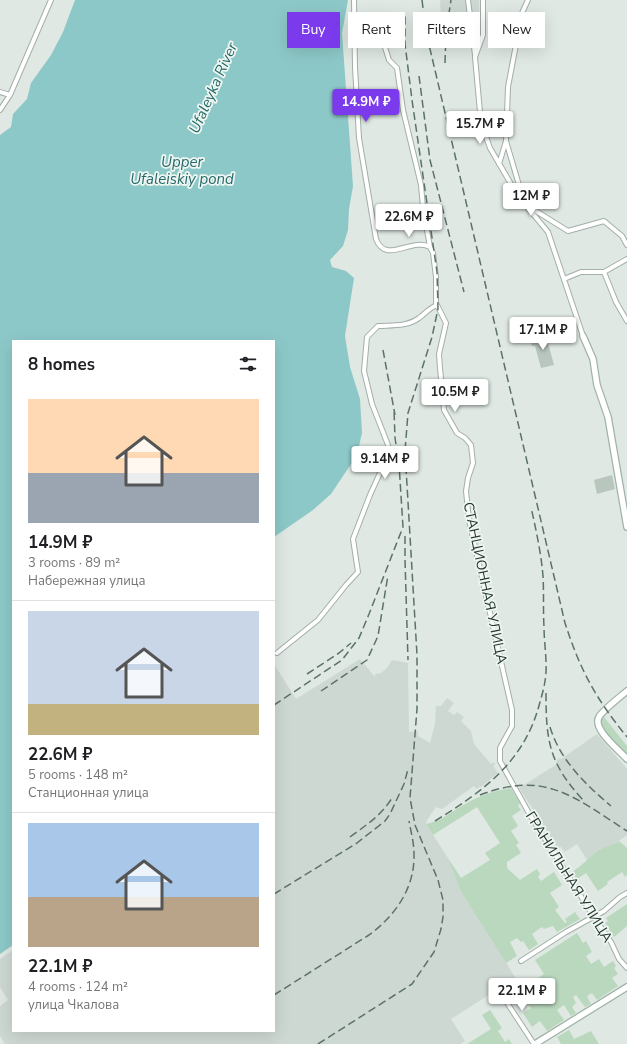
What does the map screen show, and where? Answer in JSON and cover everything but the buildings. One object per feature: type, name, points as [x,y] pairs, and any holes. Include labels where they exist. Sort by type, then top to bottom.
[{"type":"street","points":[[0,110],[10,95],[51,0]]},
{"type":"street","points":[[354,0],[354,12]]},
{"type":"street","points":[[468,0],[481,123],[490,148],[518,196],[548,232],[593,359],[597,385],[608,417],[627,527]]},
{"type":"street","points":[[475,57],[483,35],[483,0]]},
{"type":"street","points":[[499,164],[506,141],[508,87],[522,13],[528,0]]},
{"type":"street","points":[[355,48],[359,138],[378,246],[382,250],[388,251],[417,244],[424,244],[430,247]]},
{"type":"street","name":"СТАНЦИОННАЯ УЛИЦА","points":[[386,48],[390,60],[397,68],[403,110],[421,185],[423,208],[430,247],[433,253],[437,305],[445,318],[446,323],[439,354],[444,410],[457,433],[465,438],[471,445],[473,462],[466,491],[469,520],[512,710],[512,726],[500,748],[499,755],[500,761],[513,786]]},
{"type":"street","points":[[0,92],[10,95]]},
{"type":"street","points":[[506,141],[525,204],[568,231],[604,221],[622,236],[627,245]]},
{"type":"street","points":[[564,279],[581,272],[604,272],[627,259]]},
{"type":"street","points":[[604,272],[616,302],[627,322]]},
{"type":"street","points":[[277,653],[318,620],[358,572],[353,539],[370,494],[384,464],[388,445],[372,404],[364,372],[367,337],[378,326],[402,325],[418,319],[431,307],[437,305]]},
{"type":"street","points":[[627,691],[602,712],[597,723],[599,729],[627,759]]},
{"type":"street","name":"ГРАНИЛЬНАЯ УЛИЦА","points":[[513,786],[611,942],[619,958],[627,968]]},
{"type":"street","points":[[521,962],[566,932],[604,911],[620,896],[627,893]]},
{"type":"street","points":[[498,989],[535,1044],[627,987]]},
{"type":"shaded area","points":[[440,0],[479,0],[479,12],[441,12]]},
{"type":"shaded area","points":[[360,659],[375,677],[375,674],[381,673],[387,668],[392,660],[408,663],[409,732],[418,731],[418,736],[430,743],[435,724],[436,706],[441,706],[447,698],[454,703],[448,711],[454,715],[457,712],[464,717],[461,721],[471,731],[474,744],[491,764],[494,762],[495,764],[493,766],[498,773],[481,787],[480,786],[477,789],[474,786],[442,809],[436,807],[426,824],[448,858],[461,892],[522,988],[508,997],[501,987],[451,1019],[465,1041],[460,1044],[5,1044],[0,1036],[0,1006],[8,1000],[0,987],[0,959],[12,951],[12,1032],[275,1032],[275,666],[296,699]]},
{"type":"shaded area","points":[[597,734],[627,769],[627,835],[612,846],[600,849],[587,860],[577,844],[565,852],[561,847],[558,848],[519,788],[557,764],[556,761],[560,758],[561,759]]},
{"type":"green space","points":[[604,717],[627,746],[627,756],[602,730],[600,722]]},
{"type":"green space","points":[[511,788],[520,803],[518,806],[521,810],[512,816],[518,826],[511,831],[519,843],[516,845],[521,853],[507,862],[507,868],[520,880],[537,869],[540,874],[538,877],[541,881],[554,872],[562,885],[550,893],[559,907],[555,910],[565,923],[567,922],[565,919],[575,912],[580,919],[557,932],[553,926],[544,929],[542,927],[532,934],[538,944],[529,950],[523,941],[521,942],[517,938],[510,942],[517,956],[506,963],[461,892],[448,858],[461,878],[490,860],[485,853],[500,843],[477,807],[433,835],[426,824],[442,818],[478,798]]},
{"type":"green space","points":[[619,841],[627,848],[627,875],[625,877],[622,872],[607,882],[608,884],[598,891],[586,873],[577,879],[572,872],[599,850]]},
{"type":"green space","points":[[627,904],[627,926],[614,937],[605,923],[608,921],[606,918]]},
{"type":"green space","points":[[577,933],[583,943],[586,941],[592,952],[586,956],[591,964],[599,959],[604,967],[613,961],[616,966],[614,968],[618,974],[612,978],[618,986],[597,1000],[592,993],[587,996],[591,1004],[585,1007],[576,995],[573,997],[576,1003],[572,1007],[576,1013],[571,1016],[564,1005],[557,1010],[564,1020],[547,1031],[540,1021],[532,1027],[523,1013],[531,1008],[528,1004],[530,1002],[528,999],[531,996],[525,987],[544,974],[535,960]]},
{"type":"green space","points":[[490,1010],[502,1028],[498,1031],[505,1042],[509,1039],[512,1044],[467,1044],[491,1029],[482,1015]]},
{"type":"green space","points":[[569,1030],[574,1039],[591,1031],[599,1044],[561,1044],[557,1037]]},
{"type":"water","name":"Upper Ufaleiskiy pond","points":[[75,0],[348,0],[342,33],[353,186],[349,209],[348,230],[343,246],[330,260],[332,267],[346,271],[354,278],[345,336],[350,367],[360,399],[362,433],[357,455],[331,494],[313,510],[275,536],[275,340],[12,340],[12,946],[0,954],[0,135],[11,127],[13,114],[27,99],[31,83],[51,55],[63,32]]},
{"type":"railway","points":[[422,0],[426,32],[565,623],[583,670],[590,683],[606,710],[627,737]]},
{"type":"railway","points":[[445,63],[446,33],[451,0]]},
{"type":"railway","points":[[318,1044],[412,984],[434,952],[443,917],[443,900],[438,880],[415,825],[410,798],[417,709],[417,655],[405,451],[408,413],[432,337],[438,309],[437,272],[405,44]]},
{"type":"railway","points":[[419,76],[430,160],[464,292]]},
{"type":"railway","points":[[383,350],[395,415]]},
{"type":"railway","points":[[275,704],[342,660],[359,638],[369,614],[403,527],[399,464],[395,438],[394,409]]},
{"type":"railway","points":[[435,821],[470,798],[501,772],[524,741],[533,723],[540,702],[546,675],[543,576],[540,550],[531,507]]},
{"type":"railway","points":[[405,536],[408,660]]},
{"type":"railway","points":[[321,691],[367,660],[378,636],[388,575]]},
{"type":"railway","points":[[307,674],[339,653],[351,643]]},
{"type":"railway","points":[[546,693],[547,725],[556,763],[572,787],[583,800]]},
{"type":"railway","points":[[550,727],[554,739],[574,771],[611,806]]},
{"type":"railway","points":[[275,893],[357,843],[385,821],[390,814],[404,784],[408,769]]},
{"type":"railway","points":[[480,795],[503,788],[523,785],[541,786],[574,798],[627,831]]},
{"type":"railway","points":[[350,837],[378,815],[392,798]]},
{"type":"railway","points":[[275,994],[369,935],[395,910],[407,890],[413,866],[414,846],[409,821]]},
{"type":"water label","name":"Ufaleyka River","points":[[213,88]]}]
